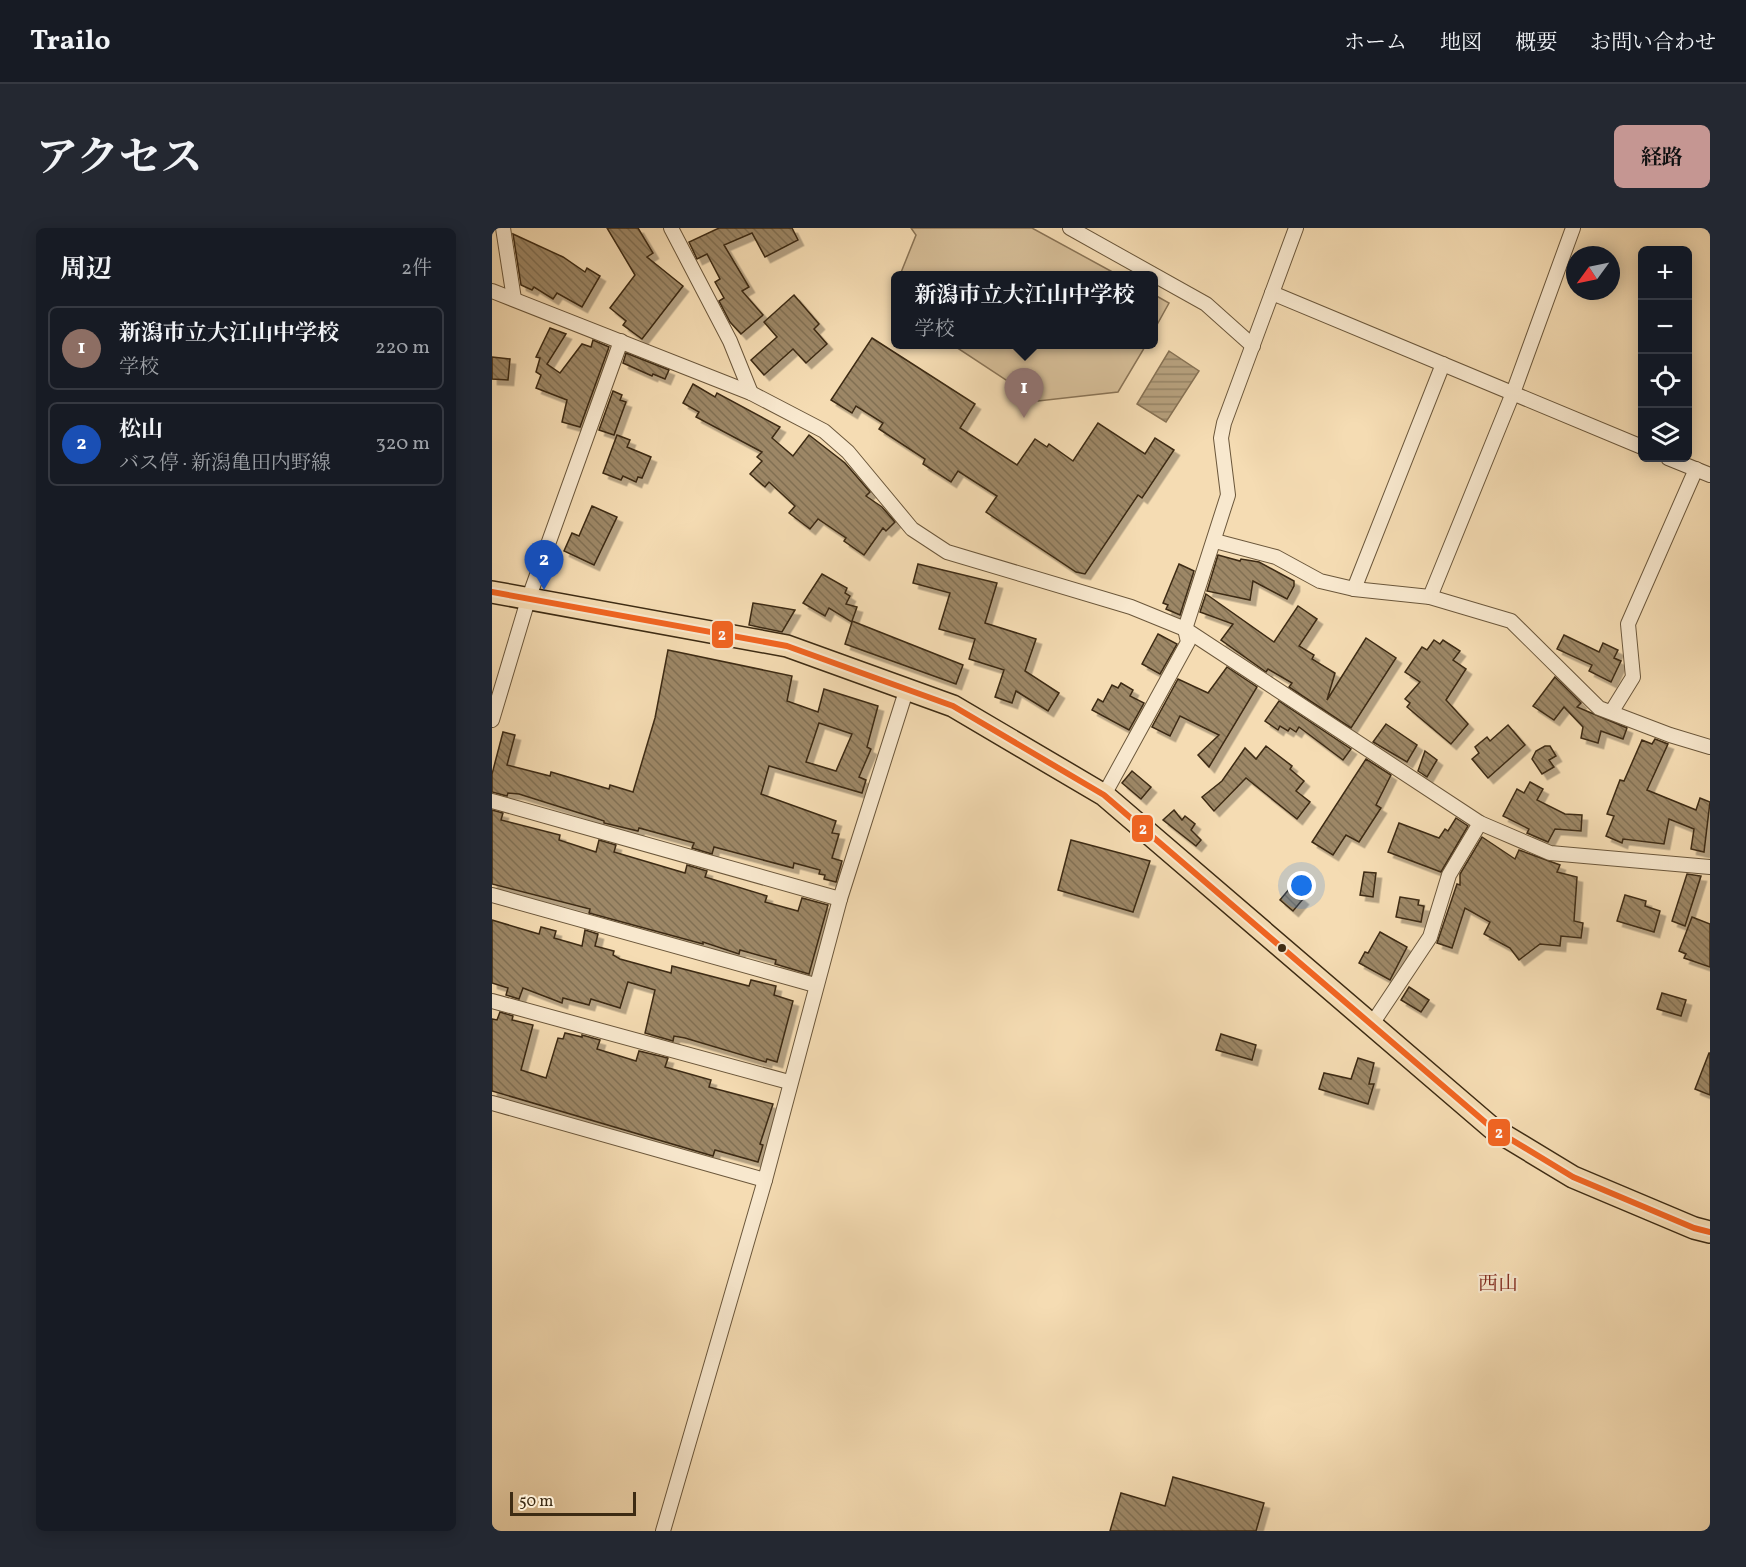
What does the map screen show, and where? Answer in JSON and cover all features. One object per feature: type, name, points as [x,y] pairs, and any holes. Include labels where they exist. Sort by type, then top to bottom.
[{"type":"main road","points":[[492,592],[787,646],[953,706],[1104,795],[1502,1134],[1573,1178],[1694,1228],[1710,1232]]},
{"type":"street","points":[[503,228],[514,299]]},
{"type":"street","points":[[671,228],[730,341],[751,393]]},
{"type":"street","points":[[1070,228],[1147,271]]},
{"type":"street","points":[[1104,795],[1188,642],[1185,629],[1228,495],[1221,438],[1296,228]]},
{"type":"street","points":[[1430,597],[1513,393],[1573,228]]},
{"type":"street","points":[[1158,277],[1206,304],[1253,346]]},
{"type":"street","points":[[492,291],[751,393],[824,431],[848,452],[912,529],[947,552],[1131,607],[1185,629],[1480,823],[1550,853],[1710,867]]},
{"type":"street","points":[[1272,293],[1638,445]]},
{"type":"street","points":[[492,720],[528,600],[621,341]]},
{"type":"street","points":[[1354,589],[1443,364]]},
{"type":"street","points":[[1678,462],[1710,475]]},
{"type":"street","points":[[1612,711],[1633,677],[1628,624],[1696,469]]},
{"type":"street","points":[[1215,541],[1276,557],[1320,581],[1354,589],[1430,597],[1510,621],[1599,708],[1612,711],[1670,735],[1710,747]]},
{"type":"street","points":[[663,1531],[765,1180],[815,985],[907,688]]},
{"type":"street","points":[[492,801],[840,899]]},
{"type":"street","points":[[1372,1024],[1430,937],[1449,875],[1480,823]]},
{"type":"street","points":[[492,895],[815,985]]},
{"type":"street","points":[[492,1001],[789,1082]]},
{"type":"street","points":[[492,1102],[765,1180]]},
{"type":"shaded area","points":[[911,228],[1032,228],[1111,271],[902,271],[916,235]]},
{"type":"shaded area","points":[[1158,297],[1169,303],[1158,323]]},
{"type":"shaded area","points":[[959,349],[1144,349],[1118,392],[1038,401]]},
{"type":"shaded area","points":[[1169,351],[1199,371],[1166,422],[1137,404]]},
{"type":"building","points":[[607,228],[638,228],[653,253],[647,257],[683,286],[642,339],[623,325],[626,321],[610,308],[635,275]]},
{"type":"building","points":[[719,228],[792,228],[798,240],[765,257],[752,233],[724,245],[749,287],[742,291],[763,315],[741,334],[730,322],[719,301],[724,298],[715,282],[720,279],[707,254],[697,259],[689,242]]},
{"type":"building","points":[[513,234],[563,257],[585,272],[587,268],[600,276],[582,307],[557,293],[553,299],[534,287],[532,290],[521,285]]},
{"type":"building","points":[[794,295],[819,324],[814,329],[827,344],[806,363],[793,349],[764,375],[751,360],[777,337],[764,322]]},
{"type":"building","points":[[550,328],[566,334],[547,364],[560,373],[582,344],[591,347],[593,340],[609,347],[580,427],[562,422],[567,400],[536,388],[541,375],[536,372],[540,358],[536,357]]},
{"type":"building","points":[[872,338],[975,404],[960,428],[1017,465],[1035,439],[1047,447],[1049,444],[1073,461],[1098,423],[1145,454],[1155,438],[1174,450],[1142,498],[1138,495],[1085,574],[1076,572],[986,512],[997,496],[958,471],[951,482],[923,464],[925,459],[879,429],[883,423],[856,406],[852,413],[831,400]]},
{"type":"building","points":[[626,353],[669,370],[665,379],[653,374],[652,376],[623,363]]},
{"type":"building","points":[[492,357],[510,359],[508,380],[492,379]]},
{"type":"building","points":[[693,384],[715,397],[717,393],[780,427],[772,438],[793,456],[809,435],[845,463],[870,492],[866,496],[882,507],[895,522],[886,531],[883,528],[864,555],[844,541],[846,538],[818,519],[810,529],[789,513],[795,506],[769,482],[765,487],[750,474],[762,461],[757,457],[762,452],[696,417],[699,412],[683,403]]},
{"type":"building","points":[[613,391],[622,395],[620,400],[626,402],[614,435],[599,430]]},
{"type":"building","points":[[617,435],[630,440],[627,447],[651,457],[642,478],[638,477],[636,482],[623,476],[621,480],[603,473]]},
{"type":"building","points":[[592,506],[617,517],[594,565],[564,551],[572,533],[579,536]]},
{"type":"building","points":[[1218,555],[1240,561],[1241,559],[1259,562],[1294,581],[1294,586],[1287,599],[1253,581],[1250,600],[1207,591]]},
{"type":"building","points":[[918,564],[997,583],[985,623],[1036,639],[1025,671],[1059,693],[1048,711],[1016,691],[1012,703],[995,697],[1004,670],[969,659],[975,639],[939,629],[950,593],[913,583]]},
{"type":"building","points":[[1179,564],[1194,571],[1180,615],[1166,609],[1168,605],[1163,603]]},
{"type":"building","points":[[822,574],[847,588],[845,593],[850,596],[846,604],[857,607],[852,621],[963,665],[956,684],[845,644],[852,622],[829,608],[825,616],[803,603]]},
{"type":"building","points":[[1206,594],[1274,642],[1298,606],[1317,619],[1299,646],[1314,655],[1312,659],[1335,673],[1327,700],[1366,638],[1396,658],[1351,728],[1289,687],[1292,683],[1268,669],[1266,672],[1221,640],[1233,624],[1200,612]]},
{"type":"building","points":[[753,603],[795,610],[782,632],[749,625]]},
{"type":"building","points":[[1158,634],[1177,644],[1160,674],[1142,664]]},
{"type":"building","points":[[1564,635],[1599,652],[1603,643],[1618,650],[1614,658],[1621,661],[1611,682],[1589,671],[1592,665],[1557,649]]},
{"type":"building","points":[[1434,640],[1440,644],[1443,640],[1460,651],[1453,660],[1466,669],[1446,700],[1468,724],[1451,744],[1407,707],[1410,703],[1405,699],[1420,682],[1405,672],[1422,647],[1427,650]]},
{"type":"building","points":[[668,650],[792,676],[787,701],[818,712],[824,689],[878,706],[867,747],[871,749],[859,777],[866,780],[862,793],[769,766],[761,794],[836,821],[832,833],[839,834],[832,858],[842,861],[836,882],[824,879],[825,875],[819,874],[820,870],[794,863],[793,868],[714,847],[712,854],[692,848],[694,843],[639,828],[638,831],[604,823],[604,821],[519,794],[508,793],[507,796],[492,792],[492,774],[503,732],[515,735],[507,765],[550,776],[551,772],[609,789],[610,785],[633,792],[655,718]],"holes":[[[819,723],[852,734],[836,771],[806,762]]]},
{"type":"building","points":[[1227,667],[1257,687],[1209,767],[1198,755],[1219,735],[1180,716],[1170,736],[1152,727],[1178,679],[1208,693]]},
{"type":"building","points":[[1555,677],[1581,703],[1577,707],[1627,728],[1623,739],[1601,731],[1598,743],[1581,738],[1583,727],[1564,707],[1554,720],[1533,706]]},
{"type":"building","points":[[1121,683],[1133,690],[1130,696],[1144,703],[1129,730],[1092,710],[1098,699],[1103,702],[1112,685],[1118,688]]},
{"type":"building","points":[[1279,701],[1351,749],[1343,760],[1299,727],[1296,732],[1290,728],[1288,731],[1280,726],[1278,730],[1265,721]]},
{"type":"building","points":[[1386,724],[1417,745],[1407,762],[1373,742]]},
{"type":"building","points":[[1508,725],[1525,745],[1488,778],[1472,759],[1479,753],[1475,747],[1487,737],[1490,741]]},
{"type":"building","points":[[1655,739],[1668,744],[1647,790],[1696,810],[1700,798],[1710,802],[1704,852],[1691,849],[1694,829],[1669,819],[1664,844],[1623,839],[1622,843],[1606,836],[1614,816],[1607,814],[1620,780],[1624,781],[1642,740],[1652,744]]},
{"type":"building","points":[[1266,746],[1292,766],[1290,769],[1304,781],[1296,791],[1310,802],[1297,819],[1246,778],[1214,811],[1202,797],[1222,781],[1245,748],[1256,759]]},
{"type":"building","points":[[1550,746],[1556,756],[1549,760],[1554,767],[1542,774],[1532,759],[1536,751]]},
{"type":"building","points":[[1425,751],[1437,760],[1427,777],[1418,771]]},
{"type":"building","points":[[1366,759],[1391,775],[1376,805],[1381,808],[1359,842],[1346,835],[1333,855],[1312,842]]},
{"type":"building","points":[[1132,771],[1151,787],[1141,799],[1122,783]]},
{"type":"building","points":[[1530,782],[1543,789],[1537,800],[1565,814],[1582,815],[1581,831],[1555,829],[1548,842],[1527,833],[1529,829],[1503,816],[1517,789],[1524,793]]},
{"type":"building","points":[[492,810],[503,813],[501,820],[560,835],[559,840],[596,852],[599,840],[616,845],[614,852],[685,873],[687,865],[707,871],[705,877],[767,896],[765,902],[798,911],[802,898],[828,905],[809,974],[775,964],[776,960],[740,950],[739,954],[703,942],[703,944],[589,913],[590,909],[492,884]]},
{"type":"building","points":[[1174,810],[1182,820],[1185,816],[1195,824],[1191,830],[1201,840],[1196,846],[1163,820]]},
{"type":"building","points":[[1456,818],[1468,826],[1441,872],[1388,852],[1399,823],[1439,838],[1445,829],[1448,831]]},
{"type":"building","points":[[1482,837],[1515,859],[1519,850],[1560,865],[1557,872],[1577,877],[1574,921],[1583,923],[1581,938],[1561,936],[1560,946],[1540,944],[1519,960],[1510,948],[1484,934],[1490,922],[1465,908],[1452,948],[1437,943],[1457,884],[1460,885],[1460,874]]},
{"type":"building","points":[[1071,840],[1150,861],[1133,912],[1058,890]]},
{"type":"building","points":[[1364,872],[1376,873],[1373,897],[1360,895]]},
{"type":"building","points":[[1687,874],[1701,876],[1685,926],[1672,921]]},
{"type":"building","points":[[1290,888],[1303,899],[1293,911],[1280,900]]},
{"type":"building","points":[[1625,895],[1646,901],[1645,906],[1660,911],[1654,932],[1617,921]]},
{"type":"building","points":[[1400,897],[1419,900],[1418,905],[1424,906],[1421,922],[1396,917]]},
{"type":"building","points":[[1692,917],[1710,924],[1710,967],[1684,958],[1686,954],[1679,951]]},
{"type":"building","points":[[492,920],[539,934],[541,927],[556,931],[554,938],[582,946],[585,930],[598,934],[595,946],[614,951],[613,955],[620,959],[671,973],[672,966],[749,986],[751,980],[776,986],[774,995],[793,1001],[777,1062],[767,1059],[766,1062],[685,1038],[674,1036],[673,1041],[645,1033],[655,990],[628,982],[620,1008],[591,999],[589,1005],[563,998],[562,1003],[523,988],[519,999],[506,995],[508,988],[492,983]]},
{"type":"building","points":[[1380,932],[1407,947],[1390,980],[1359,963],[1365,952],[1368,953]]},
{"type":"building","points":[[1409,987],[1429,1000],[1421,1012],[1401,1000]]},
{"type":"building","points":[[1662,993],[1686,1000],[1681,1016],[1657,1009]]},
{"type":"building","points":[[500,1012],[513,1016],[512,1020],[533,1025],[521,1070],[546,1078],[558,1038],[563,1039],[565,1033],[582,1037],[582,1035],[600,1040],[597,1049],[636,1061],[639,1051],[668,1058],[665,1067],[711,1080],[709,1087],[773,1104],[760,1144],[763,1145],[758,1162],[715,1150],[713,1156],[492,1091],[492,1019],[497,1020]]},
{"type":"building","points":[[1221,1034],[1256,1045],[1252,1060],[1216,1050]]},
{"type":"building","points":[[1710,1053],[1710,1095],[1695,1089]]},
{"type":"building","points":[[1358,1058],[1374,1063],[1369,1084],[1374,1084],[1368,1104],[1319,1089],[1324,1073],[1351,1079]]},
{"type":"building","points":[[1173,1477],[1264,1503],[1256,1531],[1110,1531],[1121,1493],[1165,1506]]},
{"type":"transit line","name":"2","points":[[492,592],[787,646],[953,706],[1104,795],[1492,1128],[1573,1177],[1694,1228],[1710,1232]]},
{"type":"place","name":"新潟市立大江山中学校","points":[[1024,418]]},
{"type":"place","name":"松山","points":[[544,590]]},
{"type":"district","name":"西山","points":[[1498,1283]]}]
